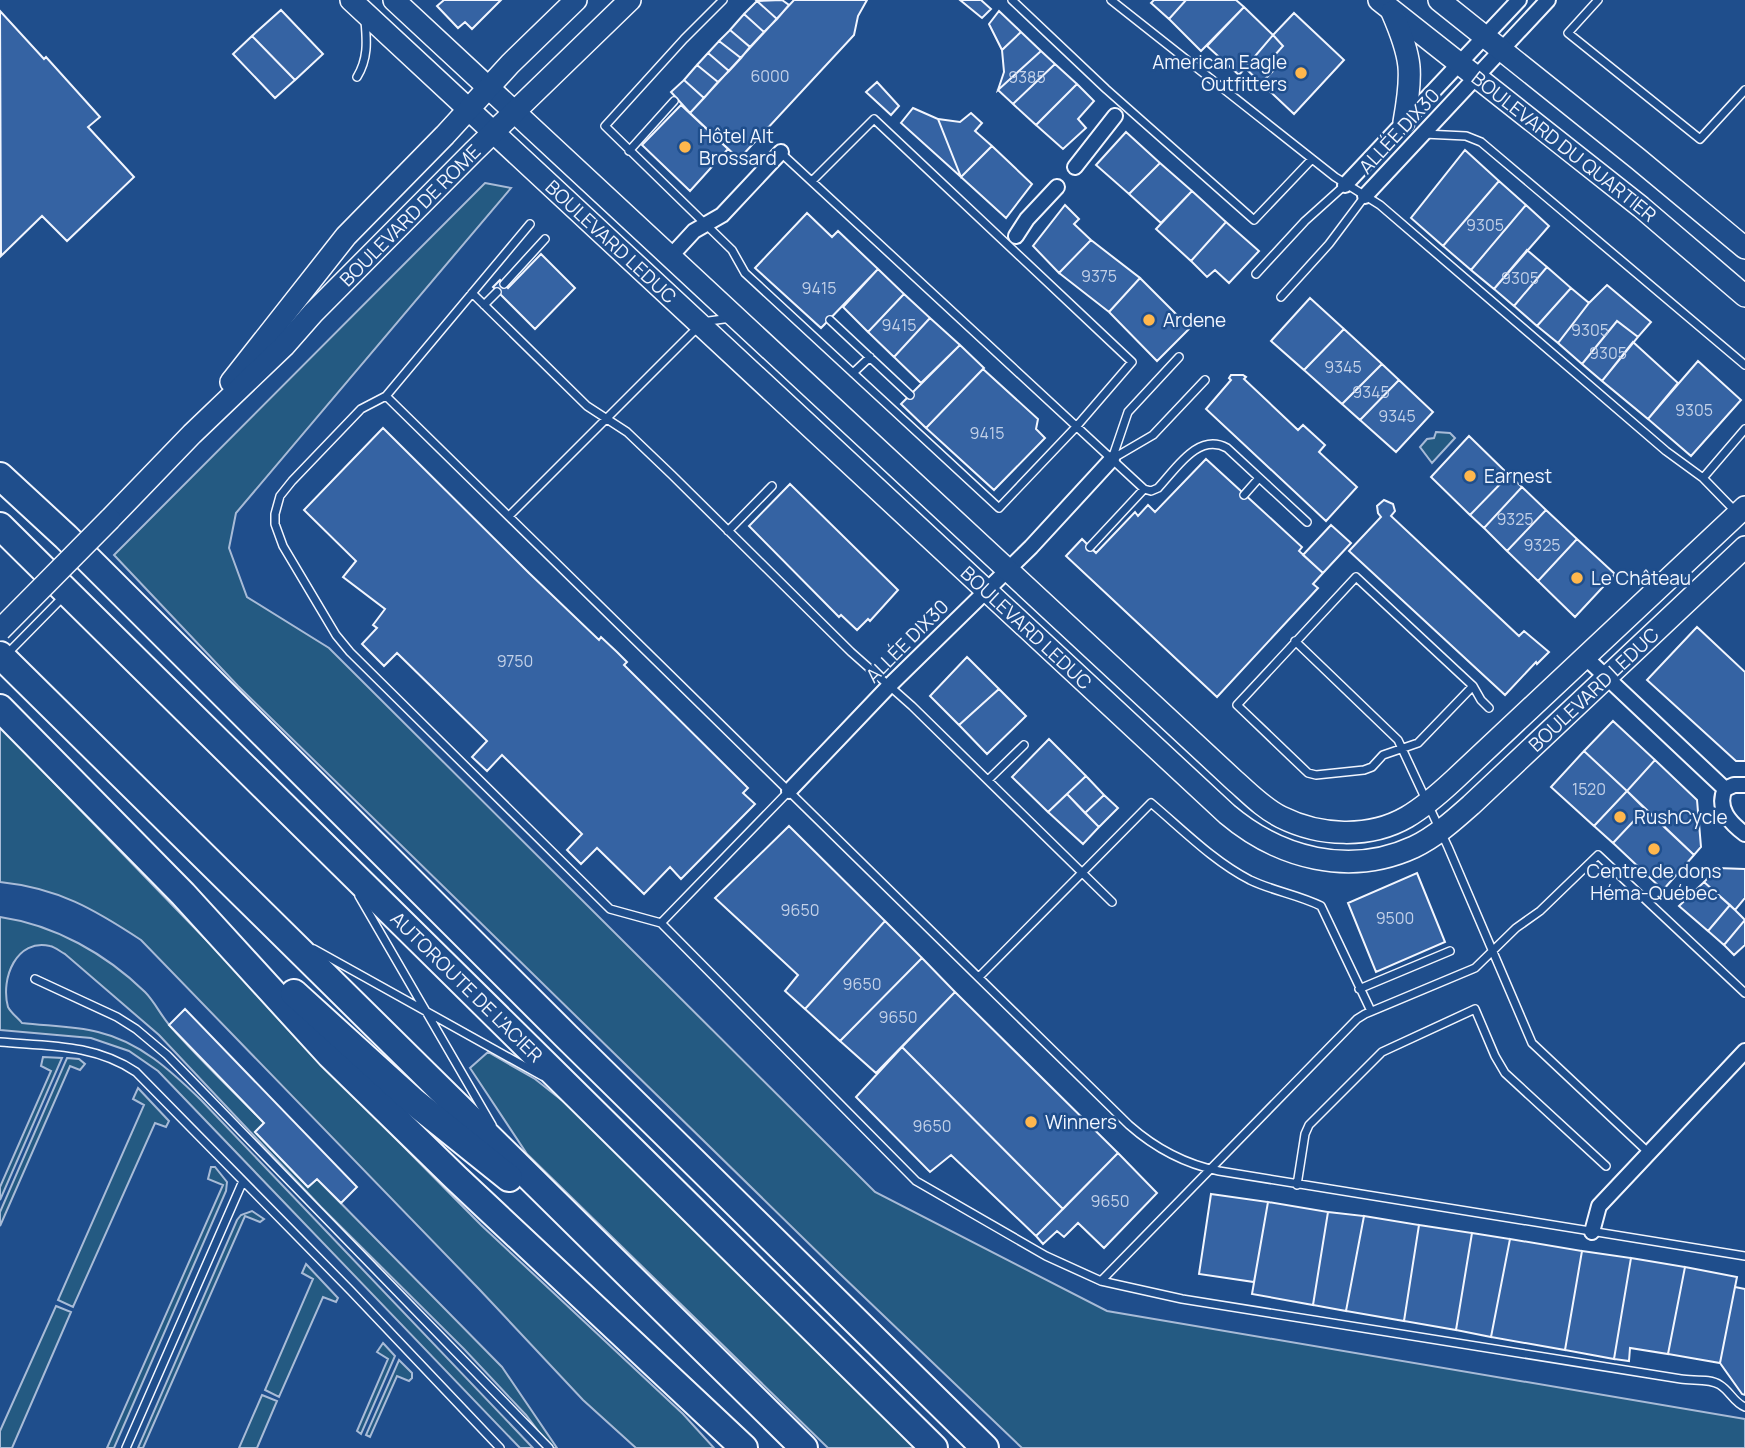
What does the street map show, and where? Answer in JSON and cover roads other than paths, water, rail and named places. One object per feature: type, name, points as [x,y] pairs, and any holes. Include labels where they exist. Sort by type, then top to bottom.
[{"type":"highway","points":[[0,464],[66,537]]},
{"type":"highway","points":[[0,475],[66,537],[566,1037],[985,1448]]},
{"type":"highway","name":"AUTOROUTE DE L'ACIER","points":[[0,526],[934,1448]]},
{"type":"highway","points":[[1,656],[804,1448]]},
{"type":"highway","points":[[0,708],[183,894],[330,1055],[455,1177],[601,1311],[730,1438],[744,1448]]},
{"type":"highway","points":[[183,894],[413,1101],[618,1265]]},
{"type":"street","name":"BOULEVARD LEDUC","points":[[394,0],[1234,780],[1280,816],[1311,828],[1350,832],[1375,829],[1394,823],[1427,803],[1743,514]]},
{"type":"street","name":"BOULEVARD DE ROME","points":[[192,434],[346,236],[488,87],[576,0]]},
{"type":"street","name":"BOULEVARD DE ROME","points":[[0,630],[493,132],[630,0]]},
{"type":"street","name":"BOULEVARD DU QUARTIER","points":[[1439,0],[1745,248]]},
{"type":"street","name":"ALLÉE DIX30","points":[[1345,185],[1519,0]]},
{"type":"street","name":"ALLÉE DIX30","points":[[1365,196],[1548,0]]},
{"type":"street","name":"BOULEVARD DU QUARTIER","points":[[1385,5],[1641,207],[1745,296]]},
{"type":"street","points":[[1385,5],[1410,57],[1411,87],[1405,122]]},
{"type":"street","name":"BOULEVARD LEDUC","points":[[358,7],[1227,814],[1270,844],[1295,854],[1359,861],[1405,851],[1440,831],[1471,806],[1745,547]]},
{"type":"street","points":[[1075,167],[1115,116]]},
{"type":"street","points":[[670,257],[694,231],[722,215],[781,152]]},
{"type":"street","points":[[1017,236],[1027,219],[1057,187]]},
{"type":"street","name":"ALLÉE DIX30","points":[[789,792],[889,687],[1031,547],[1112,459]]},
{"type":"street","points":[[1585,657],[1725,789]]},
{"type":"street","points":[[1725,789],[1734,785],[1745,785]]},
{"type":"street","points":[[1725,789],[1722,802],[1725,814],[1732,824],[1745,834]]},
{"type":"street","points":[[1592,1232],[1599,1206],[1745,1051]]},
{"type":"lane","points":[[723,0],[605,126],[735,254],[745,273],[999,508],[1132,362],[874,120],[812,181]]},
{"type":"lane","points":[[1013,0],[1106,89],[1254,220],[1312,159]]},
{"type":"lane","points":[[1111,0],[1345,185],[1380,205],[1743,514]]},
{"type":"lane","points":[[1598,0],[1568,33],[1700,139],[1745,90]]},
{"type":"lane","points":[[357,77],[367,49],[358,7]]},
{"type":"lane","points":[[629,151],[674,101]]},
{"type":"lane","points":[[1423,134],[1466,136],[1480,142],[1745,365]]},
{"type":"lane","points":[[781,152],[1144,489],[1151,491],[1158,488],[1194,450],[1209,443],[1220,444],[1307,522]]},
{"type":"lane","points":[[1256,274],[1305,221],[1345,185]]},
{"type":"lane","points":[[1280,298],[1329,244],[1365,196]]},
{"type":"lane","points":[[530,224],[387,396],[361,409],[287,487],[280,496],[275,524],[283,547],[336,635],[350,652],[610,909],[661,923],[916,1181],[1046,1256],[1101,1281],[1196,1301],[1654,1375],[1713,1382],[1745,1407]]},
{"type":"lane","points":[[504,284],[545,239]]},
{"type":"lane","points":[[484,305],[497,292]]},
{"type":"lane","points":[[472,293],[587,406],[627,432],[1112,902]]},
{"type":"lane","points":[[509,516],[701,326],[709,321],[735,317]]},
{"type":"lane","points":[[830,320],[910,394]]},
{"type":"lane","points":[[853,373],[870,357]]},
{"type":"lane","points":[[1112,459],[1128,412],[1179,357]]},
{"type":"lane","points":[[1112,459],[1153,435],[1205,380]]},
{"type":"lane","points":[[387,396],[1136,1132],[1173,1156],[1210,1169],[1297,1185],[1745,1256]]},
{"type":"lane","points":[[1703,478],[1745,429]]},
{"type":"lane","points":[[1244,495],[1259,478]]},
{"type":"lane","points":[[728,531],[772,486]]},
{"type":"lane","points":[[1090,547],[1144,489]]},
{"type":"lane","points":[[1473,685],[1418,743],[1383,755],[1372,768],[1364,771],[1312,774],[1237,705],[1356,577],[1473,685],[1480,700],[1489,708]]},
{"type":"lane","points":[[1,656],[67,592]]},
{"type":"lane","points":[[1295,641],[1392,732],[1403,748],[1532,1043],[1650,1153]]},
{"type":"lane","points":[[988,780],[1024,745]]},
{"type":"lane","points":[[661,923],[789,792]]},
{"type":"lane","points":[[979,977],[1152,803],[1214,857],[1249,880],[1321,905],[1371,1011]]},
{"type":"lane","points":[[1101,1281],[1357,1019],[1475,968],[1516,928],[1546,906],[1598,855],[1745,993]]},
{"type":"lane","points":[[338,860],[514,1162]]},
{"type":"lane","points":[[273,924],[579,1097]]},
{"type":"lane","points":[[1359,989],[1450,951]]},
{"type":"lane","points":[[35,979],[117,1017],[167,1055],[549,1448]]},
{"type":"lane","points":[[1297,1185],[1305,1134],[1309,1125],[1382,1052],[1475,1009],[1505,1073],[1606,1166]]},
{"type":"lane","points":[[0,1042],[89,1049],[127,1065],[154,1088],[500,1448]]},
{"type":"lane","points":[[126,1448],[243,1181]]},
{"type":"place","name":"American Eagle Outfitters","points":[[1301,73]]},
{"type":"place","name":"Hôtel Alt Brossard","points":[[685,147]]},
{"type":"place","name":"Ardene","points":[[1149,320]]},
{"type":"place","name":"Earnest","points":[[1470,476]]},
{"type":"place","name":"Le Château","points":[[1577,578]]},
{"type":"place","name":"RushCycle","points":[[1620,817]]},
{"type":"place","name":"Centre de dons Héma-Québec","points":[[1654,849]]},
{"type":"place","name":"Winners","points":[[1031,1122]]}]
